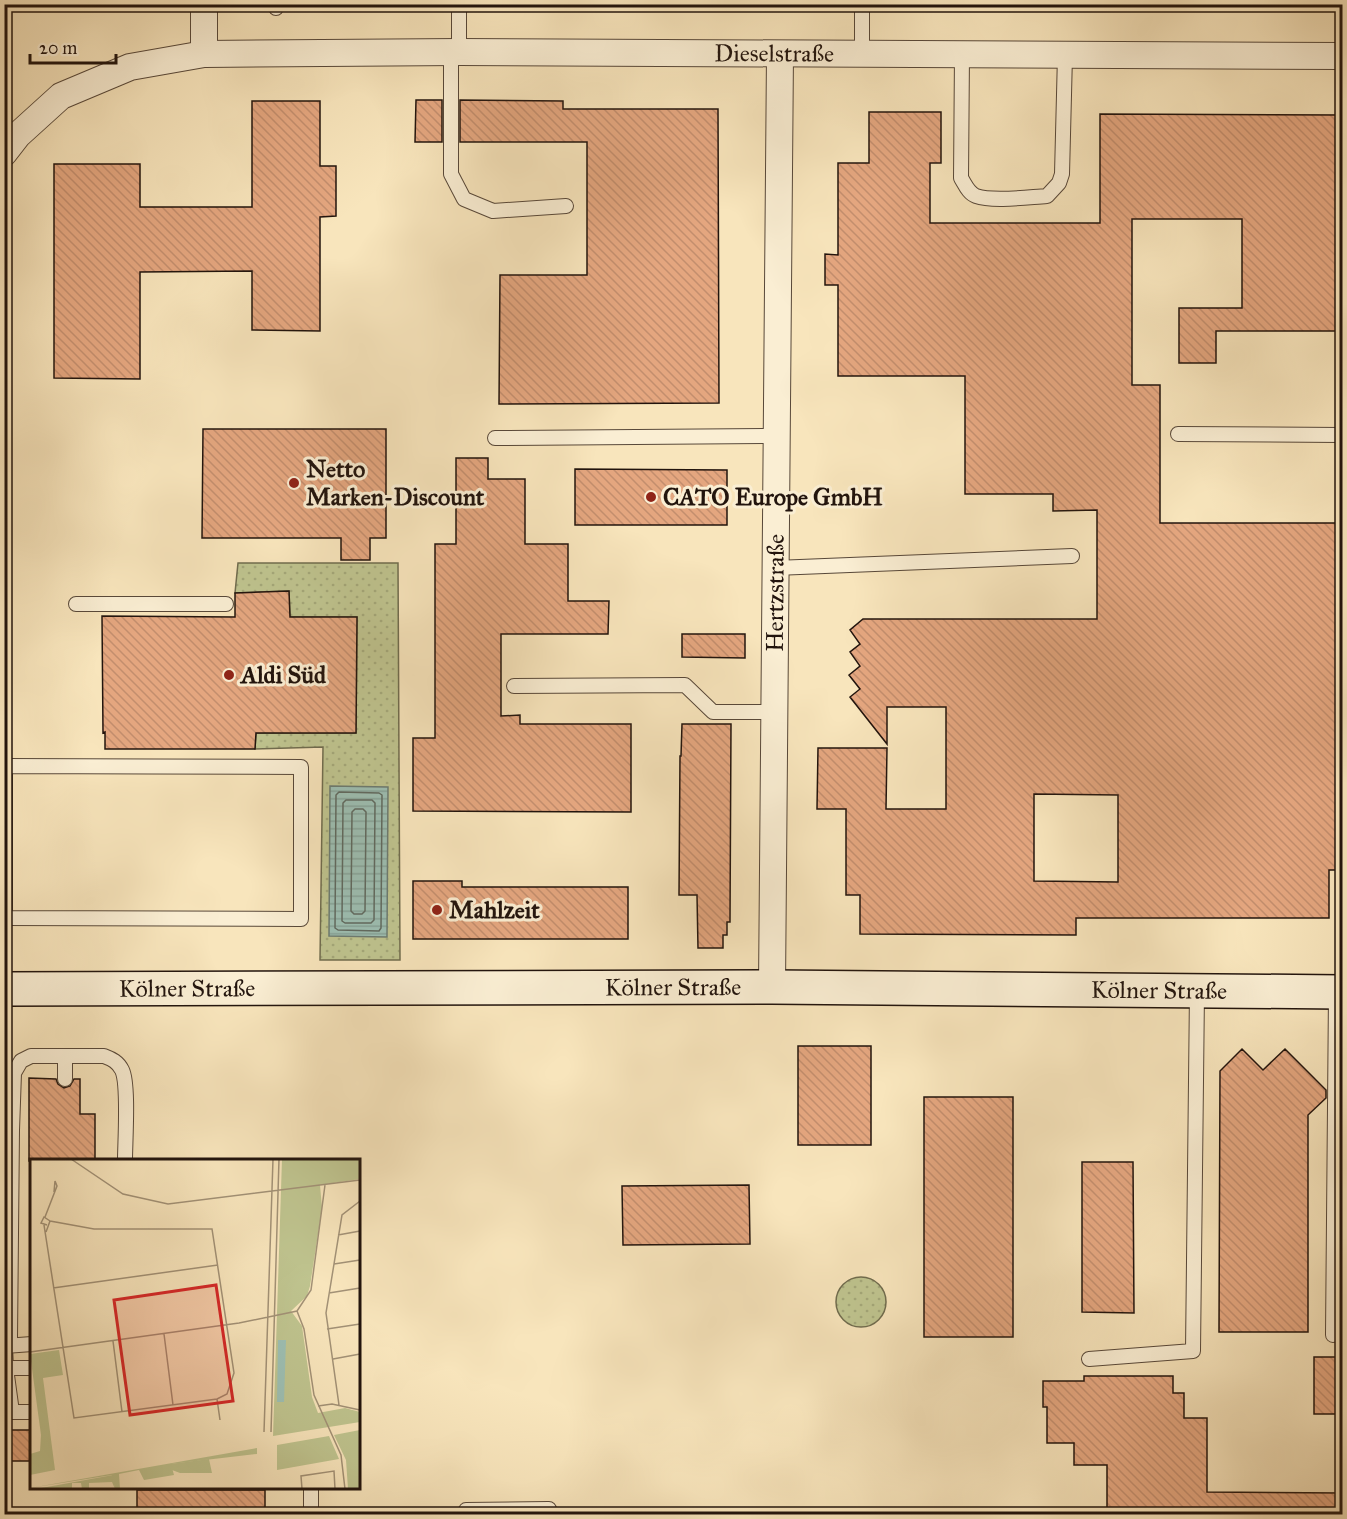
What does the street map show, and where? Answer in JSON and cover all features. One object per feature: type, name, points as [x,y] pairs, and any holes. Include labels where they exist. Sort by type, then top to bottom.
[{"type":"street","points":[[204,4],[204,54]]},
{"type":"street","name":"Dieselstraße","points":[[4,153],[18,135],[61,96],[130,67],[204,54],[455,52],[1342,56]]},
{"type":"street","name":"Hertzstraße","points":[[772,987],[780,54]]},
{"type":"street","name":"Kölner Straße","points":[[4,989],[772,987],[1339,992]]},
{"type":"lane","points":[[459,4],[451,174],[464,199],[493,211],[566,206]]},
{"type":"lane","points":[[862,4],[862,54]]},
{"type":"lane","points":[[962,54],[961,178],[969,191],[976,196],[1018,198],[1047,196],[1059,183],[1062,174],[1065,55]]},
{"type":"lane","points":[[1178,434],[1342,435]]},
{"type":"lane","points":[[495,438],[776,436]]},
{"type":"lane","points":[[775,568],[1072,556]]},
{"type":"lane","points":[[76,604],[226,604]]},
{"type":"lane","points":[[514,686],[685,686],[713,712],[774,712]]},
{"type":"lane","points":[[5,766],[301,767],[301,919],[5,918],[5,766]]},
{"type":"lane","points":[[1089,1359],[1193,1351],[1197,991]]},
{"type":"lane","points":[[1333,1335],[1339,992]]},
{"type":"lane","points":[[30,1412],[12,1412],[5,1368],[5,1346],[10,1338],[8,1130],[14,1073],[21,1061],[31,1056],[104,1056],[119,1064],[125,1078],[125,1159]]},
{"type":"lane","points":[[65,1056],[65,1078]]},
{"type":"lane","points":[[5,1346],[30,1344]]},
{"type":"lane","points":[[5,1368],[30,1368]]},
{"type":"lane","points":[[311,1490],[311,1515]]},
{"type":"lane","points":[[466,1515],[466,1510],[549,1509]]},
{"type":"green space","points":[[238,563],[398,563],[400,960],[320,960],[323,747],[255,749],[256,733],[356,733],[357,617],[290,617],[289,591],[235,593]]},
{"type":"green space","points":[[861,1277],[870,1279],[881,1288],[886,1302],[884,1311],[875,1322],[861,1327],[852,1325],[841,1316],[836,1302],[838,1293],[847,1282]]},
{"type":"water","points":[[330,786],[388,787],[387,937],[329,936]]},
{"type":"building","points":[[416,100],[442,100],[442,142],[415,142]]},
{"type":"building","points":[[460,100],[563,101],[563,109],[718,109],[719,403],[499,404],[500,275],[587,275],[587,142],[460,142]]},
{"type":"building","points":[[252,101],[320,101],[320,166],[336,166],[336,216],[320,217],[320,331],[252,330],[252,271],[140,272],[140,379],[54,378],[54,164],[140,164],[140,207],[252,207]]},
{"type":"building","points":[[869,112],[941,112],[941,163],[930,163],[930,223],[1100,223],[1100,114],[1342,115],[1342,331],[1216,331],[1216,363],[1179,363],[1179,308],[1242,308],[1242,219],[1132,219],[1132,385],[1160,385],[1160,523],[1342,523],[1342,870],[1329,870],[1329,918],[1076,918],[1076,935],[860,934],[860,895],[846,895],[846,809],[817,809],[818,748],[887,748],[886,809],[946,809],[946,707],[887,707],[887,744],[850,697],[860,689],[849,675],[860,666],[850,652],[860,644],[850,630],[863,619],[1097,619],[1097,510],[1053,511],[1053,494],[965,494],[965,376],[838,376],[838,285],[825,285],[825,254],[838,255],[838,163],[869,163]],"holes":[[[1034,794],[1118,795],[1118,882],[1034,881]]]},
{"type":"building","name":"Netto Marken-Discount","points":[[203,429],[386,429],[386,538],[370,538],[370,560],[341,560],[341,538],[202,538]]},
{"type":"building","points":[[456,458],[488,458],[488,479],[525,479],[525,544],[568,544],[568,601],[609,601],[608,634],[501,634],[501,716],[520,715],[520,724],[631,724],[631,812],[413,811],[413,738],[435,738],[435,544],[456,544]]},
{"type":"building","name":"CATO Europe GmbH","points":[[575,469],[727,470],[727,525],[575,525]]},
{"type":"building","name":"Aldi Süd","points":[[289,591],[290,617],[357,617],[356,733],[256,733],[255,749],[105,749],[102,616],[235,617],[235,593]]},
{"type":"building","points":[[682,634],[745,634],[745,658],[682,657]]},
{"type":"building","points":[[682,724],[731,724],[730,922],[727,922],[727,935],[723,935],[723,948],[698,948],[697,895],[679,895]]},
{"type":"building","points":[[413,881],[462,881],[462,887],[628,887],[628,939],[413,939]]},
{"type":"building","points":[[798,1046],[871,1046],[871,1145],[798,1145]]},
{"type":"building","points":[[1242,1049],[1263,1070],[1285,1049],[1326,1090],[1326,1098],[1308,1115],[1308,1332],[1219,1332],[1220,1071]]},
{"type":"building","points":[[29,1078],[56,1079],[58,1084],[64,1088],[70,1086],[74,1079],[80,1079],[80,1114],[95,1114],[95,1159],[30,1159],[29,1161]]},
{"type":"building","points":[[924,1097],[1013,1097],[1013,1337],[924,1337]]},
{"type":"building","points":[[1082,1162],[1133,1162],[1134,1313],[1082,1312]]},
{"type":"building","points":[[749,1185],[750,1244],[623,1245],[622,1186]]},
{"type":"building","points":[[1314,1357],[1342,1357],[1342,1414],[1314,1414]]},
{"type":"building","points":[[1084,1376],[1173,1376],[1173,1393],[1184,1393],[1184,1418],[1207,1418],[1207,1492],[1342,1493],[1342,1515],[1107,1515],[1107,1465],[1074,1465],[1074,1443],[1047,1443],[1047,1407],[1043,1407],[1043,1381],[1084,1381]]},
{"type":"building","points":[[4,1430],[30,1430],[30,1461],[4,1461]]},
{"type":"building","points":[[137,1490],[265,1490],[265,1515],[137,1515]]},
{"type":"place","name":"Netto Marken-Discount","points":[[294,483]]},
{"type":"place","name":"CATO Europe GmbH","points":[[651,497]]},
{"type":"place","name":"Aldi Süd","points":[[229,675]]},
{"type":"place","name":"Mahlzeit","points":[[437,910]]}]
